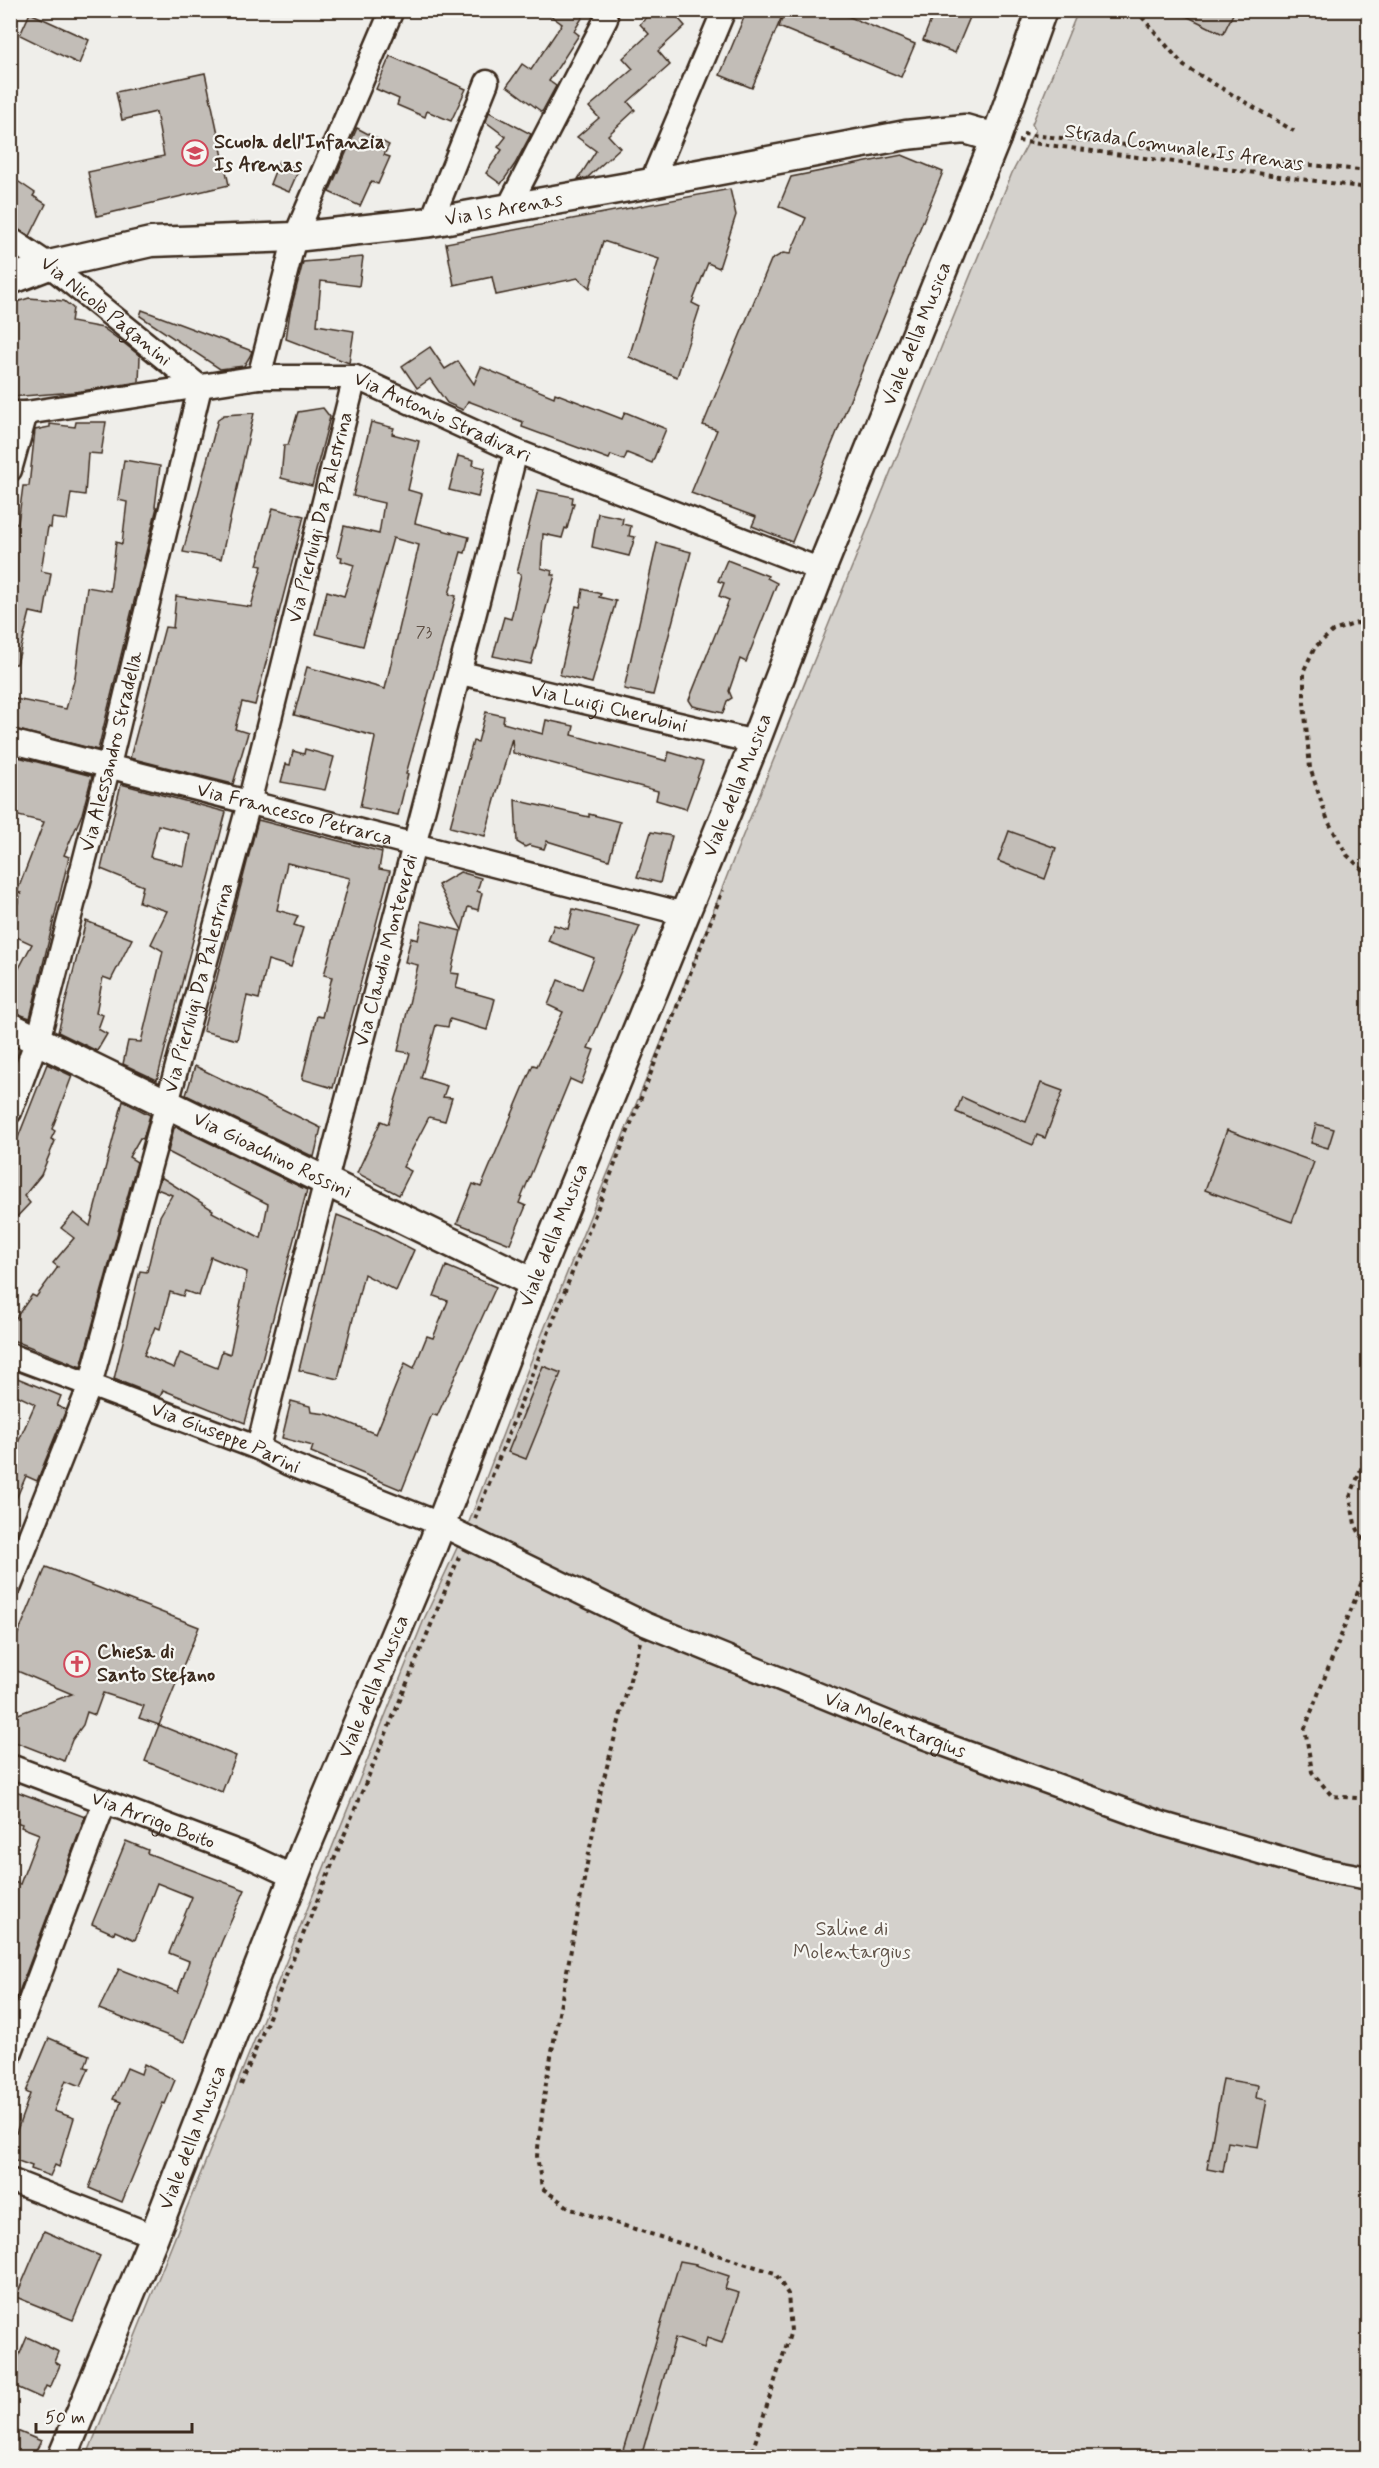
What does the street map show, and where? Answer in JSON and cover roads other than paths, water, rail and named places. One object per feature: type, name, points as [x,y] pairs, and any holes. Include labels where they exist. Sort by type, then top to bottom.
[{"type":"street","points":[[259,377],[295,237],[392,10]]},
{"type":"street","points":[[651,183],[724,10]]},
{"type":"street","name":"Viale della Musica","points":[[62,2457],[153,2236],[294,1877],[432,1547],[534,1283],[755,742],[821,570],[1012,141],[1042,10]]},
{"type":"street","points":[[508,208],[606,19]]},
{"type":"street","points":[[431,222],[488,82]]},
{"type":"street","name":"Via Is Arenas","points":[[10,280],[49,265],[151,242],[295,237],[431,222],[906,135],[966,129],[1012,141]]},
{"type":"street","name":"Via Nicolò Paganini","points":[[10,239],[49,265],[200,387]]},
{"type":"street","name":"Via Antonio Stradivari","points":[[18,413],[259,377],[355,377],[516,451],[821,570]]},
{"type":"street","name":"Via Pierluigi Da Palestrina","points":[[10,1586],[90,1385],[249,803],[355,377]]},
{"type":"street","name":"Via Alessandro Stradella","points":[[10,1112],[38,1040],[109,765],[200,387]]},
{"type":"street","points":[[10,470],[18,413]]},
{"type":"street","name":"Via Claudio Monteverdi","points":[[258,1448],[324,1180],[461,673],[516,451]]},
{"type":"street","name":"Via Luigi Cherubini","points":[[461,673],[755,742]]},
{"type":"street","name":"Via Francesco Petrarca","points":[[10,741],[684,914]]},
{"type":"street","name":"Via Gioachino Rossini","points":[[10,1027],[534,1283]]},
{"type":"street","name":"Via Giuseppe Parini","points":[[10,1355],[258,1448],[289,1464],[440,1524]]},
{"type":"street","name":"Via Molentargius","points":[[440,1524],[645,1624],[918,1735],[1163,1824],[1319,1869],[1368,1878]]},
{"type":"street","name":"Via Arrigo Boito","points":[[10,1766],[251,1857],[294,1877]]},
{"type":"street","points":[[10,2054],[105,1801]]},
{"type":"street","points":[[10,2180],[153,2236]]},
{"type":"place","name":"Scuola dell'Infanzia Is Arenas","points":[[195,153]]},
{"type":"place","name":"Chiesa di Santo Stefano","points":[[77,1664]]},
{"type":"park label","name":"Saline di Molentargius","points":[[852,1940]]}]
